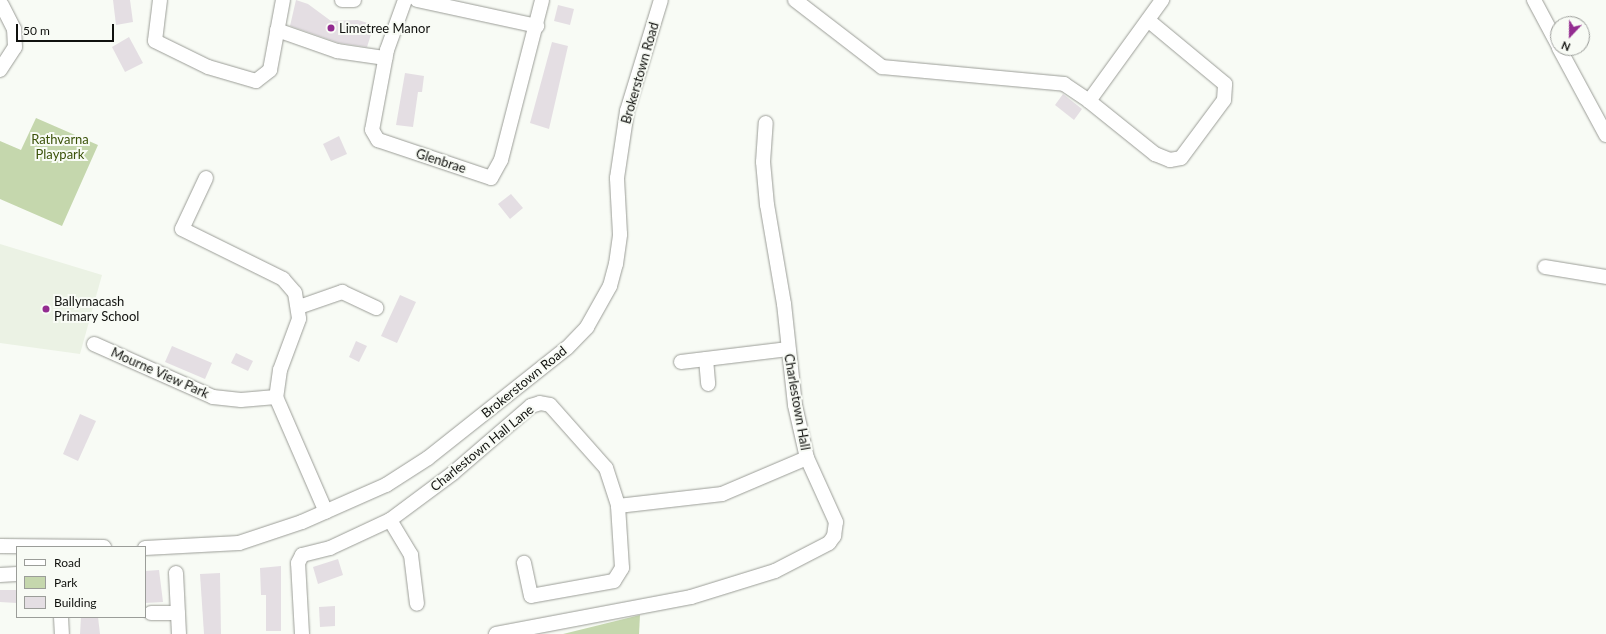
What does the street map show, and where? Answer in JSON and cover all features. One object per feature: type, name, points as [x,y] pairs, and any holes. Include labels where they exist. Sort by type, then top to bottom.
[{"type":"street","points":[[160,0],[154,41],[208,67],[256,81],[270,70],[283,0]]},
{"type":"street","points":[[342,0],[354,0]]},
{"type":"street","name":"Glenbrae","points":[[405,0],[385,58],[372,130],[378,140],[491,178],[501,160],[537,26],[542,0]]},
{"type":"street","points":[[417,0],[447,4],[537,26]]},
{"type":"street","name":"Brokerstown Road","points":[[146,548],[239,543],[326,512],[403,476],[567,348],[595,315],[610,286],[617,256],[620,234],[618,178],[627,111],[661,0]]},
{"type":"street","points":[[794,0],[882,67],[1064,84],[1089,101],[1155,154],[1170,160],[1181,158],[1224,100],[1225,84],[1148,20]]},
{"type":"street","points":[[1089,101],[1162,0]]},
{"type":"street","points":[[1534,0],[1550,30]]},
{"type":"street","points":[[0,70],[15,47],[14,29],[3,4]]},
{"type":"street","points":[[277,30],[337,51],[385,58]]},
{"type":"street","points":[[1564,56],[1606,135]]},
{"type":"street","name":"Charlestown Hall","points":[[496,634],[525,632],[639,605],[691,597],[775,571],[829,544],[836,522],[807,458],[788,349],[784,304],[767,205],[763,162],[766,123]]},
{"type":"street","points":[[206,178],[182,229],[283,279],[295,293],[299,307],[300,319],[280,370],[276,397],[326,512]]},
{"type":"street","points":[[1546,267],[1606,277]]},
{"type":"street","points":[[299,307],[342,292],[377,308]]},
{"type":"street","name":"Mourne View Park","points":[[94,344],[213,397],[241,400],[276,397]]},
{"type":"street","points":[[681,362],[788,349]]},
{"type":"street","points":[[706,359],[708,384]]},
{"type":"street","name":"Charlestown Hall Lane","points":[[302,634],[298,563],[302,555],[330,548],[390,520],[453,473],[531,406],[540,403],[550,405],[606,468],[618,506],[622,568],[614,580],[531,596],[524,563]]},
{"type":"street","points":[[618,506],[722,494],[807,458]]},
{"type":"street","points":[[390,520],[411,555],[417,604]]},
{"type":"street","points":[[0,546],[16,546]]},
{"type":"street","points":[[176,573],[179,634]]},
{"type":"street","points":[[0,575],[16,574]]},
{"type":"street","points":[[151,613],[178,613]]},
{"type":"street","points":[[61,618],[62,634]]},
{"type":"shaded area","name":"Ballymacash Primary School","points":[[0,244],[102,275],[80,354],[0,343]]},
{"type":"green space","name":"Rathvarna Playpark","points":[[36,118],[98,145],[62,226],[0,199],[0,141],[21,150]]},
{"type":"green space","points":[[640,615],[639,634],[563,634]]},
{"type":"building","points":[[113,0],[130,0],[133,22],[116,25]]},
{"type":"building","name":"Limetree Manor","points":[[296,0],[308,4],[331,21],[358,20],[374,25],[367,47],[339,43],[290,26]]},
{"type":"building","points":[[558,5],[574,9],[570,25],[554,21]]},
{"type":"building","points":[[129,37],[143,63],[125,72],[112,47]]},
{"type":"building","points":[[552,42],[568,46],[549,129],[530,123]]},
{"type":"building","points":[[405,73],[424,76],[422,92],[418,92],[413,127],[396,125]]},
{"type":"building","points":[[1063,94],[1082,109],[1074,120],[1055,105]]},
{"type":"building","points":[[339,136],[347,154],[331,161],[323,144]]},
{"type":"building","points":[[511,194],[523,208],[510,219],[498,204]]},
{"type":"building","points":[[400,295],[416,302],[397,343],[381,336]]},
{"type":"building","points":[[356,341],[367,346],[359,362],[349,357]]},
{"type":"building","points":[[172,346],[212,363],[205,379],[165,362]]},
{"type":"building","points":[[236,353],[253,361],[248,371],[231,363]]},
{"type":"building","points":[[80,414],[96,421],[78,461],[63,454]]},
{"type":"building","points":[[338,559],[343,575],[318,584],[313,567]]},
{"type":"building","points":[[281,566],[281,631],[266,631],[266,595],[261,595],[260,568]]},
{"type":"building","points":[[159,570],[163,602],[146,603],[146,571]]},
{"type":"building","points":[[220,573],[221,634],[204,634],[200,574]]},
{"type":"building","points":[[0,590],[16,590],[16,603],[0,602]]},
{"type":"building","points":[[335,606],[335,626],[320,627],[319,607]]},
{"type":"building","points":[[81,618],[98,618],[100,634],[80,634]]},
{"type":"place","name":"Limetree Manor","points":[[331,28]]},
{"type":"place","name":"Ballymacash Primary School","points":[[46,309]]}]
